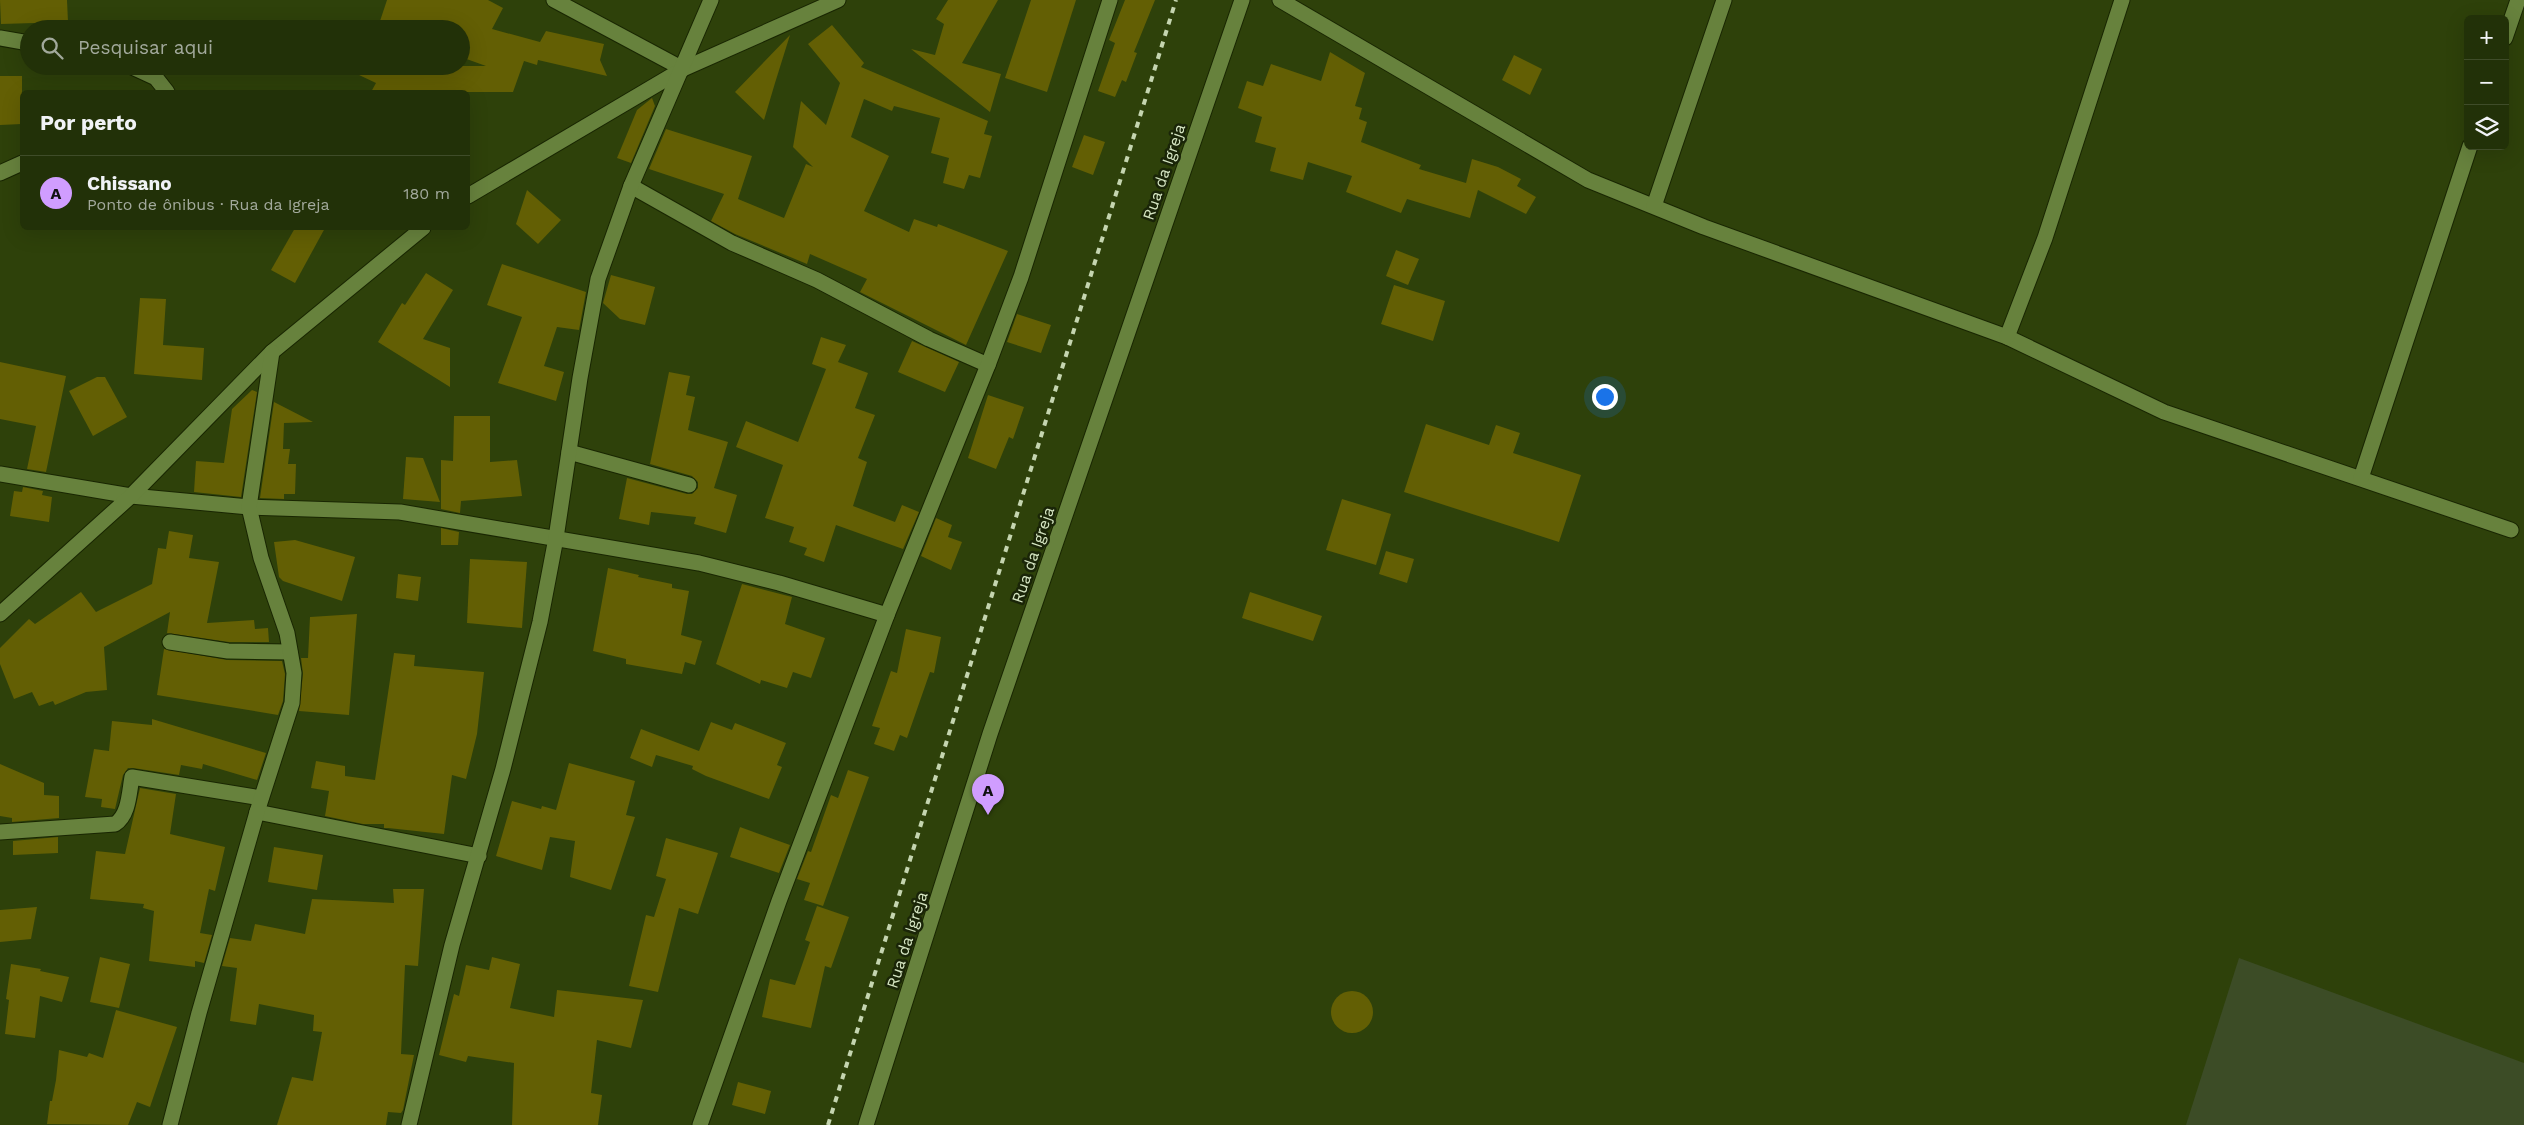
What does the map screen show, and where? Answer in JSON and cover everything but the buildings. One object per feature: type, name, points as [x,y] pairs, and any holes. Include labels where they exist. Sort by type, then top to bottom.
[{"type":"street","points":[[554,0],[683,69]]},
{"type":"street","points":[[409,1125],[452,945],[503,769],[540,622],[556,538],[598,279],[632,186],[711,0]]},
{"type":"street","points":[[470,195],[683,69],[838,0]]},
{"type":"street","points":[[700,1125],[778,901],[886,615],[988,366],[1024,268],[1110,0]]},
{"type":"street","points":[[1280,0],[1588,180],[1704,227],[2007,337],[2164,412],[2511,530]]},
{"type":"street","points":[[1654,206],[1724,0]]},
{"type":"street","points":[[2007,337],[2045,238],[2122,0]]},
{"type":"street","points":[[2509,26],[2518,0]]},
{"type":"street","name":"Rua da Igreja","points":[[866,1125],[990,734],[1239,7]]},
{"type":"street","points":[[0,38],[20,41]]},
{"type":"street","points":[[150,75],[156,78],[165,90]]},
{"type":"street","points":[[2361,478],[2469,150]]},
{"type":"street","points":[[0,173],[20,164]]},
{"type":"street","points":[[632,186],[732,243],[818,280],[929,339],[988,366]]},
{"type":"street","points":[[0,614],[131,496],[272,352],[421,230]]},
{"type":"street","points":[[170,1125],[199,1013],[259,805],[292,703],[294,673],[287,633],[261,558],[250,508],[272,352]]},
{"type":"street","points":[[569,452],[689,485]]},
{"type":"street","points":[[0,474],[131,496],[250,508],[400,512],[699,563],[779,583],[886,615]]},
{"type":"street","points":[[170,642],[228,651],[290,652]]},
{"type":"street","points":[[0,832],[115,824],[122,820],[125,812],[132,777],[479,856]]},
{"type":"green space","points":[[2239,958],[2524,1063],[2524,1125],[2186,1125]]},
{"type":"railway","points":[[828,1125],[1176,0]]},
{"type":"place","name":"Chissano","points":[[988,815]]}]
